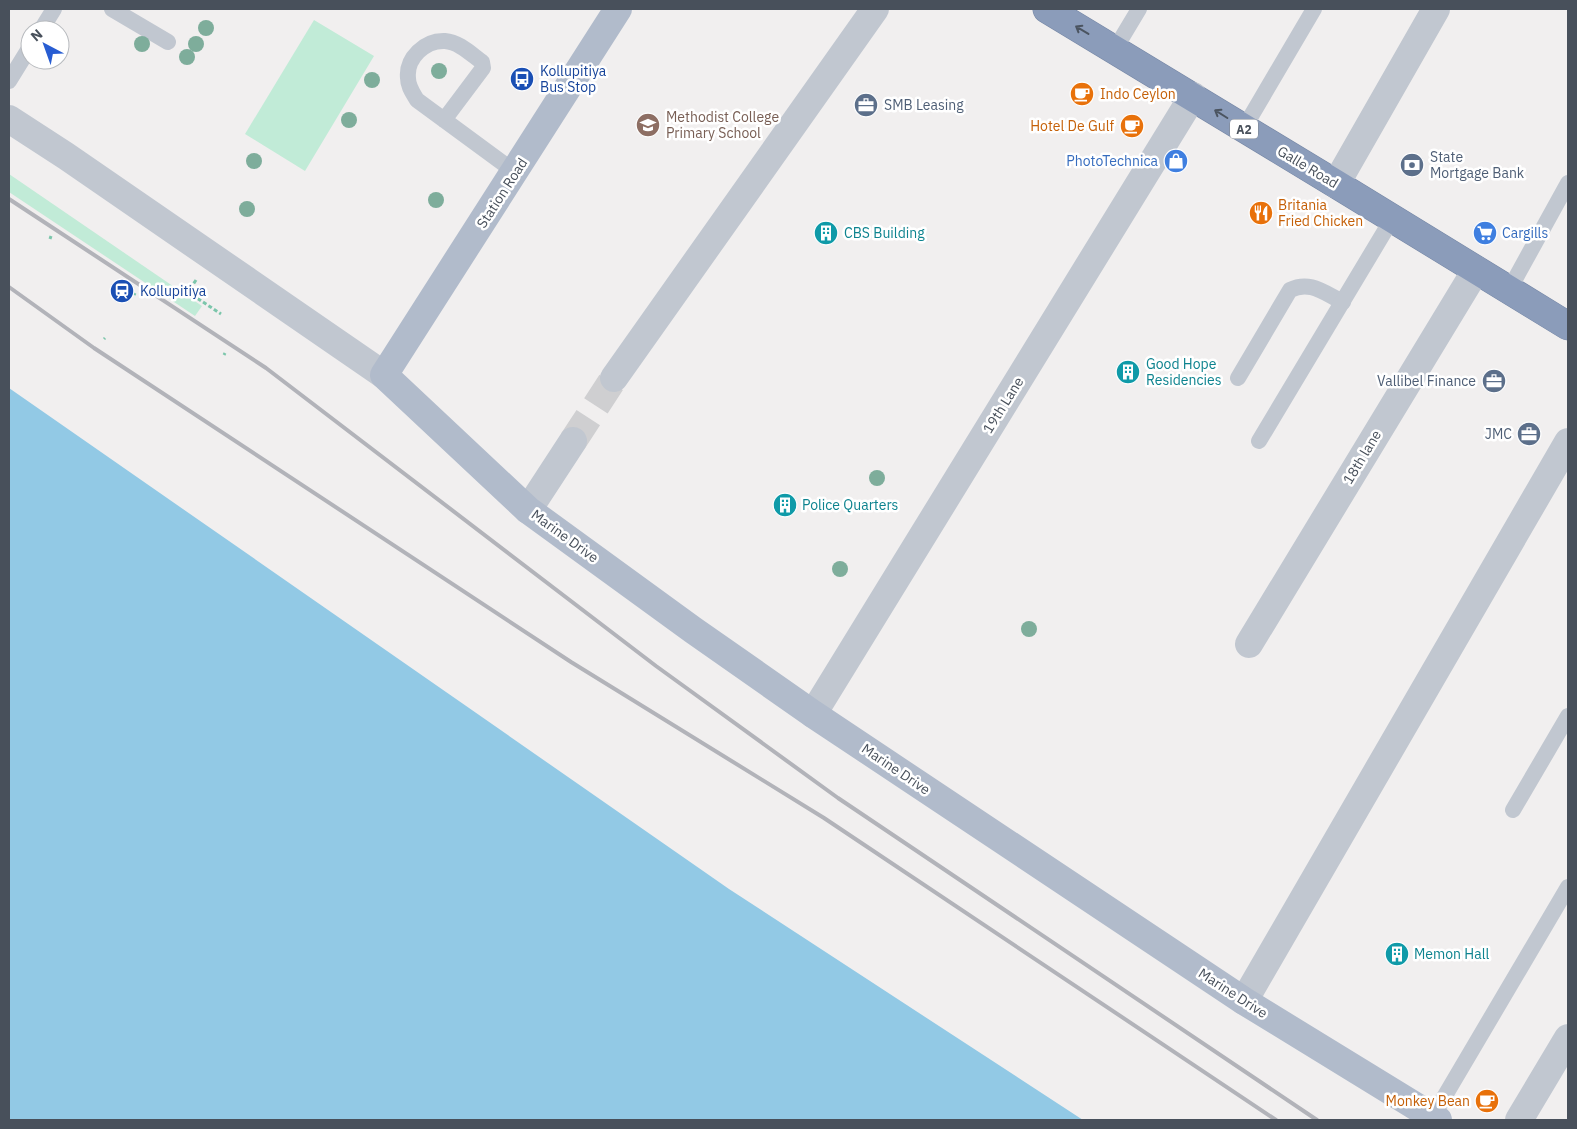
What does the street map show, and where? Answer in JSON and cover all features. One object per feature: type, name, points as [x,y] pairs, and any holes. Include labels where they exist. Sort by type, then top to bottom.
[{"type":"highway","name":"Galle Road","points":[[1047,9],[1193,96],[1568,326]]},
{"type":"main road","name":"Station Road","points":[[384,376],[618,9]]},
{"type":"main road","name":"Marine Drive","points":[[384,376],[528,510],[693,630],[813,714],[1244,1001],[1436,1118]]},
{"type":"street","points":[[614,378],[876,9]]},
{"type":"street","points":[[1336,184],[1436,9]]},
{"type":"street","name":"19th Lane","points":[[813,714],[1193,96]]},
{"type":"street","points":[[9,120],[66,156],[384,376]]},
{"type":"street","name":"18th lane","points":[[1249,644],[1476,270]]},
{"type":"street","points":[[528,510],[573,441]]},
{"type":"street","points":[[1244,1001],[1568,442]]},
{"type":"street","points":[[1519,1120],[1568,1038]]},
{"type":"lane","points":[[47,20],[54,9]]},
{"type":"lane","points":[[112,9],[168,42]]},
{"type":"lane","points":[[1115,49],[1139,9]]},
{"type":"lane","points":[[1244,128],[1314,9]]},
{"type":"lane","points":[[444,120],[483,68],[482,62],[457,44],[445,41],[433,42],[422,47],[414,56],[409,66],[410,90],[417,100],[444,120],[515,172]]},
{"type":"lane","points":[[9,81],[20,63]]},
{"type":"lane","points":[[1509,290],[1568,183]]},
{"type":"lane","points":[[1259,441],[1392,219]]},
{"type":"lane","points":[[1238,378],[1290,290],[1299,285],[1307,285],[1343,302]]},
{"type":"lane","points":[[1513,810],[1568,716]]},
{"type":"lane","points":[[1436,1118],[1568,887]]},
{"type":"green space","points":[[314,20],[374,56],[305,171],[245,134]]},
{"type":"green space","points":[[9,174],[202,306],[195,316],[9,192]]},
{"type":"water","points":[[9,388],[729,889],[1083,1120],[9,1120]]},
{"type":"tunnel","points":[[573,441],[614,378]]},
{"type":"railway","points":[[9,199],[266,368],[656,666],[838,798],[1317,1120]]},
{"type":"railway","points":[[9,287],[94,348],[571,662],[824,818],[1276,1120]]},
{"type":"place","name":"Kollupitiya Bus Stop","points":[[522,79]]},
{"type":"place","name":"Indo Ceylon","points":[[1082,94]]},
{"type":"place","name":"SMB Leasing","points":[[866,105]]},
{"type":"place","name":"Methodist College Primary School","points":[[648,125]]},
{"type":"place","name":"Hotel De Gulf","points":[[1132,126]]},
{"type":"place","name":"PhotoTechnica","points":[[1176,161]]},
{"type":"place","name":"State Mortgage Bank","points":[[1412,165]]},
{"type":"place","name":"Britania Fried Chicken","points":[[1261,213]]},
{"type":"place","name":"CBS Building","points":[[826,233]]},
{"type":"place","name":"Cargills","points":[[1485,233]]},
{"type":"place","name":"Kollupitiya","points":[[122,291]]},
{"type":"place","name":"Good Hope Residencies","points":[[1128,372]]},
{"type":"place","name":"Vallibel Finance","points":[[1494,381]]},
{"type":"place","name":"JMC","points":[[1529,434]]},
{"type":"place","name":"Police Quarters","points":[[785,505]]},
{"type":"place","name":"Memon Hall","points":[[1397,954]]},
{"type":"place","name":"Monkey Bean","points":[[1487,1101]]}]
